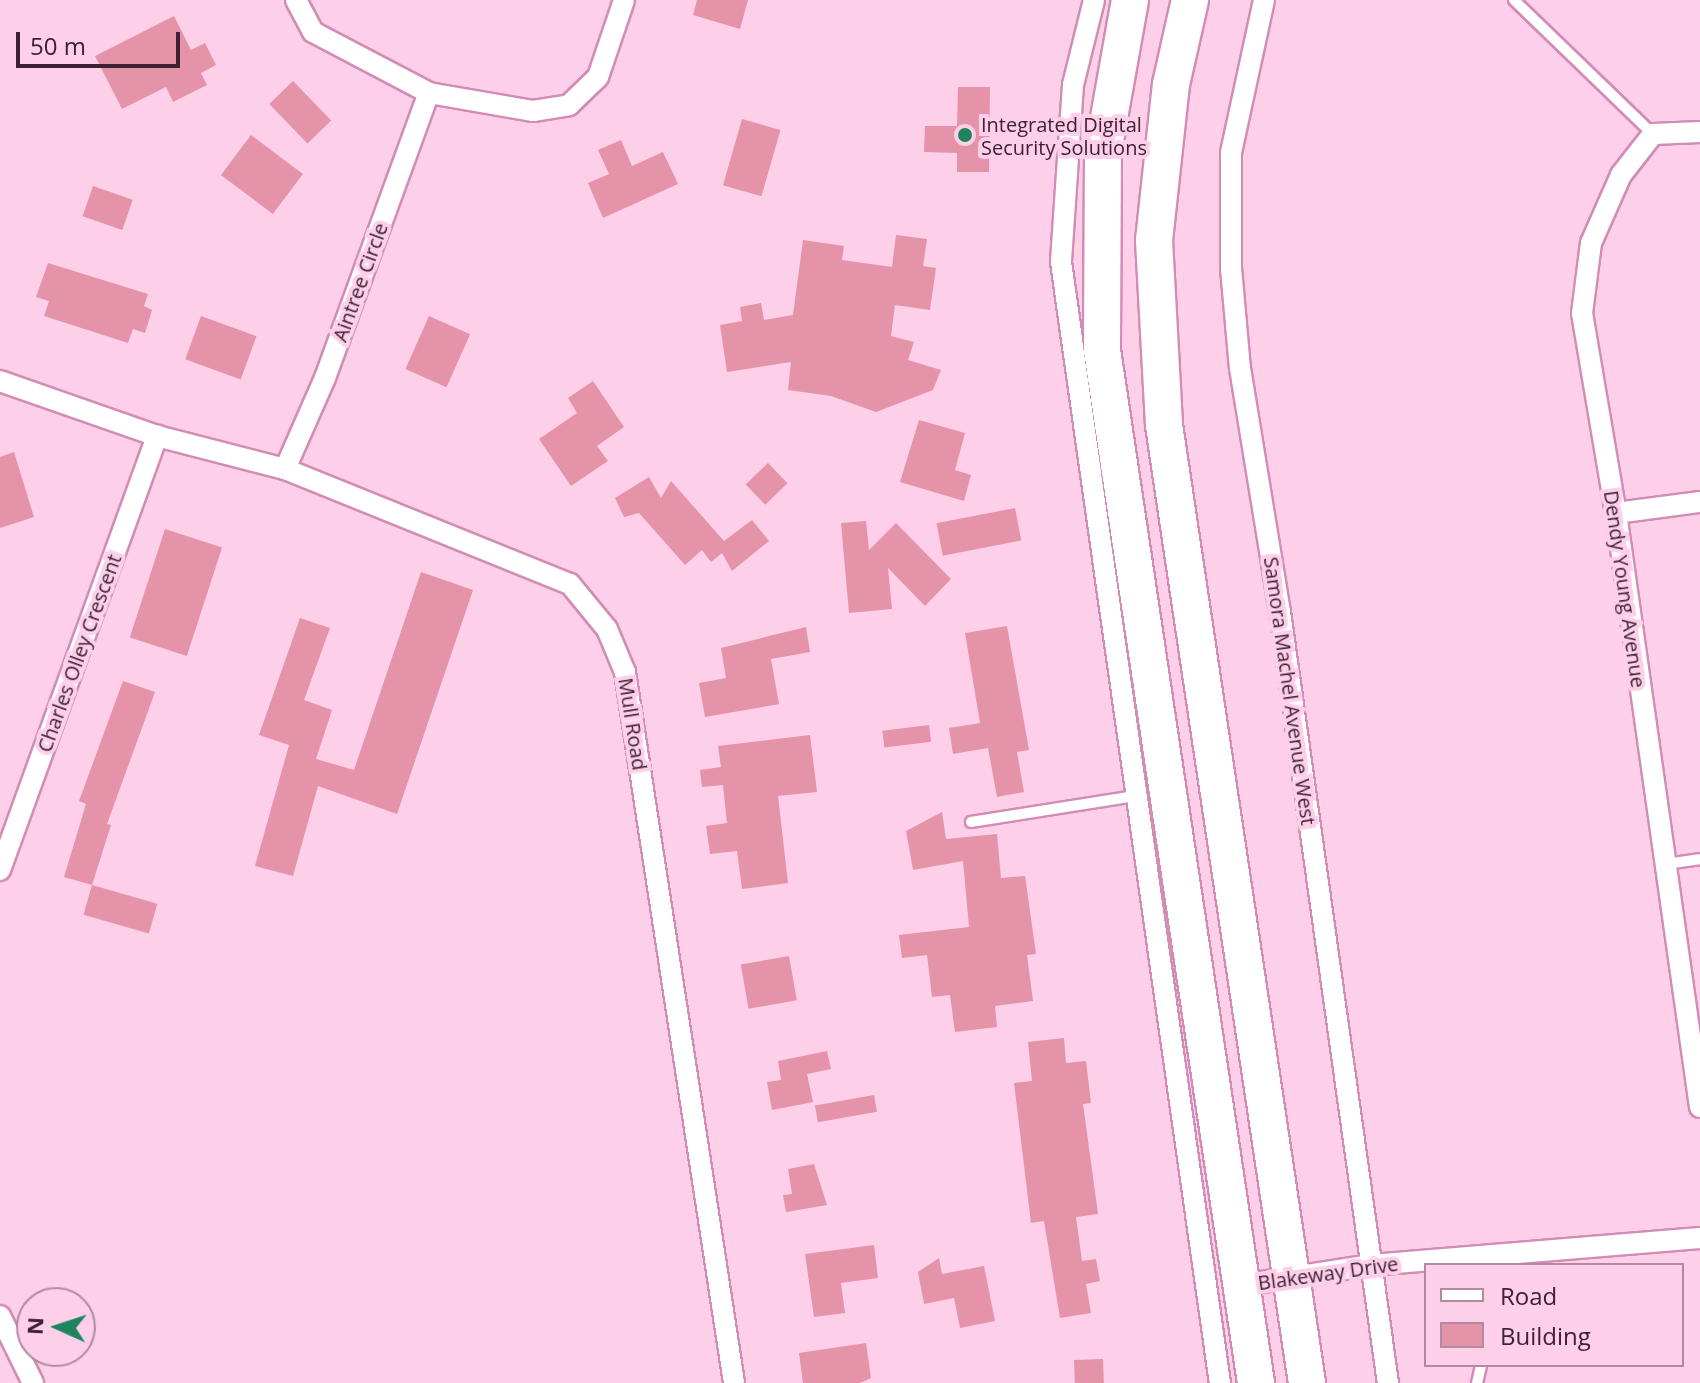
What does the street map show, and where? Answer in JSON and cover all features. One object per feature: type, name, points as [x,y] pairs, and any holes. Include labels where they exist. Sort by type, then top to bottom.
[{"type":"highway","points":[[1130,0],[1103,151],[1102,350],[1256,1383]]},
{"type":"highway","points":[[1190,0],[1165,126],[1154,240],[1164,425],[1307,1383]]},
{"type":"street","points":[[296,0],[313,32],[429,93],[533,111],[569,105],[598,77],[624,0]]},
{"type":"street","points":[[1094,0],[1073,85],[1061,262],[1220,1383]]},
{"type":"street","name":"Samora Machel Avenue West","points":[[1264,0],[1231,153],[1236,325],[1388,1383]]},
{"type":"street","name":"Aintree Circle","points":[[285,469],[325,378],[429,93]]},
{"type":"street","points":[[1653,134],[1700,132]]},
{"type":"street","name":"Dendy Young Avenue","points":[[1653,134],[1621,175],[1591,243],[1582,313],[1616,513],[1663,865],[1700,1107]]},
{"type":"street","name":"Mull Road","points":[[0,381],[157,436],[285,469],[570,584],[607,629],[625,672],[734,1383]]},
{"type":"street","name":"Charles Olley Crescent","points":[[0,870],[157,436]]},
{"type":"street","points":[[1616,513],[1700,502]]},
{"type":"street","name":"Blakeway Drive","points":[[1243,1285],[1293,1280],[1371,1265],[1490,1260],[1700,1238]]},
{"type":"street","points":[[0,1316],[33,1383]]},
{"type":"lane","points":[[1514,0],[1653,134]]},
{"type":"lane","points":[[971,822],[1135,796]]},
{"type":"lane","points":[[1663,865],[1700,859]]},
{"type":"building","points":[[697,0],[748,0],[740,29],[693,15]]},
{"type":"building","points":[[174,16],[191,50],[205,43],[216,65],[201,73],[207,85],[173,102],[166,87],[122,109],[95,56]]},
{"type":"building","points":[[293,81],[331,121],[307,143],[269,104]]},
{"type":"building","points":[[958,87],[990,87],[989,172],[957,172],[957,153],[924,152],[925,126],[957,126]]},
{"type":"building","points":[[742,119],[780,130],[761,196],[723,185]]},
{"type":"building","points":[[251,135],[303,174],[273,214],[221,175]]},
{"type":"building","points":[[621,140],[632,166],[663,152],[678,184],[603,218],[588,183],[609,174],[598,150]]},
{"type":"building","points":[[93,186],[133,200],[122,230],[83,216]]},
{"type":"building","points":[[896,235],[927,239],[923,266],[936,268],[930,310],[895,305],[891,336],[914,342],[908,360],[941,370],[933,390],[876,412],[831,396],[788,390],[791,362],[727,372],[720,325],[742,321],[740,307],[761,303],[764,320],[793,315],[803,240],[844,246],[842,260],[892,267]]},
{"type":"building","points":[[48,263],[148,294],[144,306],[152,310],[145,333],[133,329],[128,343],[44,316],[49,301],[36,297]]},
{"type":"building","points":[[201,316],[256,336],[241,379],[185,359]]},
{"type":"building","points":[[429,316],[470,334],[447,387],[405,369]]},
{"type":"building","points":[[593,381],[624,427],[597,446],[608,461],[571,486],[539,439],[577,413],[568,398]]},
{"type":"building","points":[[919,420],[965,433],[955,470],[971,475],[964,501],[900,482]]},
{"type":"building","points":[[14,452],[34,517],[0,528],[0,457]]},
{"type":"building","points":[[768,463],[787,483],[765,505],[746,485]]},
{"type":"building","points":[[649,477],[661,498],[671,481],[724,541],[752,520],[769,541],[732,571],[722,553],[711,562],[702,550],[685,565],[639,513],[624,517],[615,498]]},
{"type":"building","points":[[1015,508],[1021,540],[943,556],[936,523]]},
{"type":"building","points":[[866,521],[869,550],[896,523],[951,579],[925,606],[888,568],[892,609],[849,613],[841,523]]},
{"type":"building","points":[[165,529],[222,548],[187,656],[130,637]]},
{"type":"building","points":[[421,572],[473,590],[397,814],[318,786],[293,876],[255,866],[289,745],[259,735],[300,618],[330,628],[304,700],[332,710],[316,759],[354,770]]},
{"type":"building","points":[[1007,626],[1029,750],[1017,752],[1024,792],[997,797],[988,748],[953,754],[949,728],[980,723],[965,633]]},
{"type":"building","points":[[806,627],[810,652],[771,659],[779,704],[705,717],[699,683],[726,678],[721,648]]},
{"type":"building","points":[[123,681],[155,692],[107,824],[111,825],[92,885],[64,877],[86,804],[79,801]]},
{"type":"building","points":[[929,725],[931,742],[884,748],[882,731]]},
{"type":"building","points":[[810,735],[817,792],[778,796],[788,883],[742,889],[737,851],[710,854],[706,826],[727,823],[723,785],[702,787],[700,770],[721,767],[718,746]]},
{"type":"building","points":[[942,812],[946,839],[997,834],[1001,878],[1025,876],[1036,954],[1027,955],[1033,1001],[995,1006],[997,1027],[955,1032],[950,995],[932,997],[927,955],[902,958],[899,935],[969,927],[963,861],[913,870],[906,831]]},
{"type":"building","points":[[92,885],[157,904],[149,934],[83,915]]},
{"type":"building","points":[[789,956],[797,1000],[749,1009],[741,965]]},
{"type":"building","points":[[1064,1038],[1066,1063],[1086,1061],[1091,1103],[1083,1104],[1098,1214],[1076,1217],[1082,1261],[1096,1259],[1100,1281],[1086,1284],[1091,1313],[1060,1318],[1044,1221],[1031,1223],[1014,1083],[1032,1081],[1028,1042]]},
{"type":"building","points":[[827,1051],[831,1069],[807,1074],[813,1102],[772,1110],[767,1082],[781,1080],[778,1061]]},
{"type":"building","points":[[874,1095],[877,1112],[818,1122],[815,1105]]},
{"type":"building","points":[[814,1164],[827,1205],[786,1212],[783,1195],[792,1194],[788,1169]]},
{"type":"building","points":[[874,1245],[878,1278],[841,1283],[845,1313],[814,1317],[805,1254]]},
{"type":"building","points":[[939,1258],[942,1274],[984,1266],[995,1321],[960,1328],[954,1298],[924,1304],[918,1272]]},
{"type":"building","points":[[866,1343],[871,1378],[860,1383],[803,1383],[799,1353]]},
{"type":"building","points":[[1103,1359],[1104,1383],[1075,1383],[1074,1360]]},
{"type":"place","name":"Integrated Digital Security Solutions","points":[[965,135]]}]
